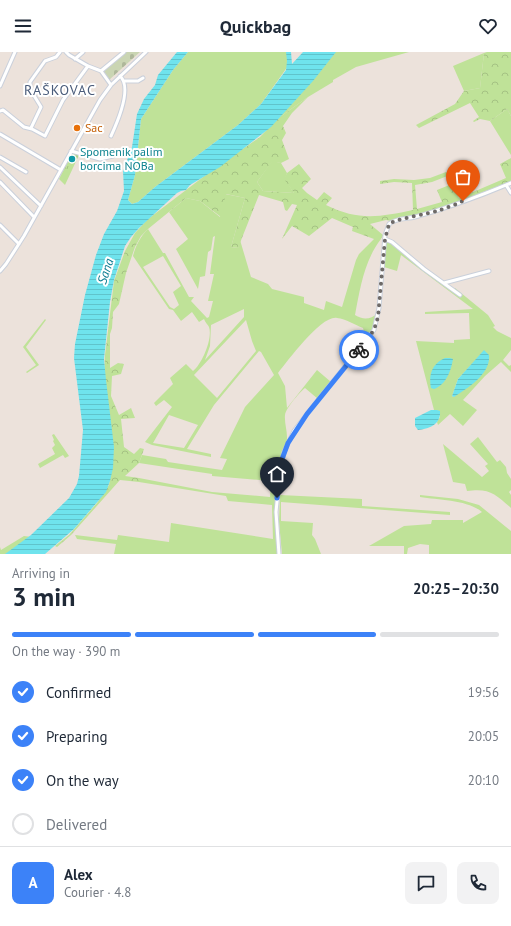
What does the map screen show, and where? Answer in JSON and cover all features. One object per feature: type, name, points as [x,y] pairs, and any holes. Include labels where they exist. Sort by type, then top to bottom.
[{"type":"street","points":[[0,86],[15,52]]},
{"type":"street","points":[[31,128],[41,105],[34,98],[30,89],[30,82],[45,61],[56,57],[60,52]]},
{"type":"street","points":[[66,52],[88,66],[101,71],[111,84]]},
{"type":"street","points":[[75,58],[83,52]]},
{"type":"street","points":[[101,71],[124,52]]},
{"type":"street","points":[[0,271],[19,244],[62,170],[90,116],[111,84],[146,52]]},
{"type":"street","points":[[0,111],[3,110],[24,127],[31,128],[44,136],[46,135],[63,100],[88,66]]},
{"type":"street","points":[[111,136],[122,110],[125,87],[124,81],[120,76]]},
{"type":"street","points":[[124,81],[138,81],[143,78]]},
{"type":"street","points":[[0,134],[62,170]]},
{"type":"street","points":[[72,150],[100,159],[113,156]]},
{"type":"street","points":[[0,157],[26,172]]},
{"type":"street","points":[[0,167],[41,206]]},
{"type":"street","points":[[0,182],[34,217]]},
{"type":"street","points":[[279,554],[277,498],[281,462],[284,452],[291,437],[325,391],[374,330],[379,308],[385,239],[388,227],[393,221],[439,210],[511,183]]},
{"type":"street","points":[[506,185],[511,194]]},
{"type":"street","points":[[0,225],[19,244]]},
{"type":"street","points":[[385,239],[392,242],[460,295]]},
{"type":"street","points":[[0,264],[3,268]]},
{"type":"street","points":[[444,283],[489,271]]},
{"type":"green space","points":[[124,52],[140,52],[109,80],[103,70]]},
{"type":"green space","points":[[188,52],[288,52],[288,66],[261,104],[238,125],[155,187],[138,202],[132,204],[128,200],[135,175],[141,119],[173,70]]},
{"type":"green space","points":[[335,52],[409,52],[356,67],[333,80],[333,82],[308,97],[277,119]]},
{"type":"green space","points":[[511,52],[511,116],[507,109],[490,121],[480,119],[474,122],[473,121],[479,117],[470,103],[419,128],[416,125],[455,104],[464,91],[480,88],[484,53]]},
{"type":"green space","points":[[484,53],[480,88],[464,91],[453,66]]},
{"type":"green space","points":[[308,97],[292,113],[283,126],[286,133],[282,140],[289,159],[281,163],[272,162],[257,182],[263,191],[294,193],[284,179],[287,173],[299,164],[311,179],[302,188],[317,200],[324,192],[332,198],[326,205],[348,214],[379,216],[413,210],[412,183],[394,182],[380,184],[380,181],[430,178],[446,172],[450,175],[432,182],[415,185],[417,209],[442,202],[437,190],[452,184],[459,198],[506,178],[500,164],[511,158],[511,181],[445,207],[391,221],[386,220],[370,224],[383,235],[381,239],[374,239],[352,231],[353,227],[332,218],[309,236],[292,226],[282,239],[297,205],[292,204],[287,211],[285,210],[283,202],[259,195],[238,248],[231,247],[245,198],[226,194],[221,217],[200,201],[186,198],[141,236],[135,247],[126,273],[119,304],[113,312],[110,334],[110,368],[118,363],[124,364],[121,374],[112,376],[111,396],[119,415],[131,408],[135,418],[121,419],[124,447],[134,454],[140,448],[144,449],[139,463],[125,476],[139,478],[139,482],[120,480],[71,535],[57,547],[55,546],[69,535],[97,503],[109,485],[113,444],[104,375],[105,355],[114,281],[125,251],[135,233],[148,219],[211,171],[260,137],[277,119]]},
{"type":"green space","points":[[507,109],[511,116],[511,155],[490,121]]},
{"type":"green space","points":[[72,153],[79,155],[65,185],[59,179]]},
{"type":"green space","points":[[272,161],[281,163],[287,173],[285,179],[294,193],[263,191],[257,182]]},
{"type":"green space","points":[[225,194],[245,198],[231,247],[238,248],[240,240],[251,277],[268,284],[272,289],[304,297],[304,303],[324,310],[326,301],[342,307],[359,254],[374,239],[381,239],[370,256],[361,285],[355,315],[361,318],[366,318],[372,317],[378,313],[375,326],[366,339],[363,328],[337,318],[330,319],[322,324],[305,340],[278,373],[285,386],[287,408],[317,370],[331,382],[318,399],[305,388],[293,401],[285,415],[287,439],[276,503],[278,554],[114,554],[116,544],[77,539],[75,535],[117,540],[118,535],[169,542],[171,523],[273,539],[272,505],[228,501],[226,496],[139,482],[139,478],[212,492],[270,497],[271,481],[212,476],[212,474],[139,463],[142,455],[166,459],[168,462],[222,470],[227,459],[220,458],[245,407],[274,375],[259,351],[214,405],[187,449],[211,454],[211,457],[152,445],[145,442],[172,407],[164,400],[156,406],[154,403],[173,384],[170,378],[186,364],[193,371],[200,363],[208,344],[210,332],[204,319],[199,322],[192,312],[181,321],[173,310],[169,309],[133,256],[134,252],[141,238],[148,229],[163,253],[165,253],[189,297],[194,297],[191,301],[207,318],[209,317],[213,301],[208,301],[214,274],[210,274],[215,236],[213,237],[211,250],[208,252],[205,276],[200,277],[198,289],[176,249],[188,239],[169,212],[186,198],[200,201],[220,217]],"holes":[[[163,256],[181,286],[173,292],[179,305],[174,309],[170,307],[143,267]],[[244,309],[244,317],[205,360],[210,346],[211,325]],[[246,320],[256,351],[217,398],[194,375]],[[169,415],[198,425],[184,448],[153,443]]]},
{"type":"green space","points":[[388,240],[453,291],[455,288],[488,315],[495,326],[493,327],[497,331],[511,338],[511,350],[503,360],[509,366],[511,365],[511,372],[501,362],[485,376],[463,400],[477,410],[463,426],[450,414],[438,425],[437,422],[440,417],[437,410],[434,410],[416,341],[454,343],[454,340],[470,339],[469,313],[425,314],[425,312],[473,309],[401,255],[397,271],[384,267],[386,243]],"holes":[[[484,351],[454,397],[452,396],[458,379]]]},
{"type":"green space","points":[[45,319],[46,320],[26,347],[39,365],[27,373],[26,372],[36,365],[23,347]]},
{"type":"green space","points":[[54,434],[69,456],[65,458],[63,455],[40,468],[38,464],[55,454],[52,448],[55,445],[52,435]]},
{"type":"green space","points":[[478,437],[497,462],[500,460],[506,467],[507,473],[511,479],[511,490],[509,492],[511,495],[511,508],[492,493],[481,490],[467,491],[465,484],[453,482],[443,444],[482,477],[489,471],[485,466],[488,464],[470,444]]},
{"type":"green space","points":[[280,495],[362,499],[362,506],[450,512],[450,515],[281,502],[281,521],[313,523],[312,535],[321,554],[282,554],[279,522]]},
{"type":"green space","points":[[420,495],[458,499],[479,505],[511,531],[511,554],[429,554],[429,545],[420,544],[408,548],[407,554],[404,554],[404,546],[369,546],[404,526],[431,524],[432,520],[463,520],[463,523],[482,512],[469,505],[420,497]]},
{"type":"green space","points":[[24,536],[32,537],[10,554],[0,554],[0,547],[1,550]]},
{"type":"water","name":"Sana","points":[[177,52],[188,52],[173,70],[141,119],[135,175],[128,200],[132,204],[138,202],[155,187],[238,125],[261,104],[286,70],[286,52],[291,52],[292,64],[303,52],[336,52],[313,81],[271,127],[220,167],[190,185],[186,190],[177,193],[139,228],[125,246],[114,280],[110,302],[104,359],[114,447],[113,468],[106,492],[74,529],[45,554],[5,554],[31,535],[69,498],[77,484],[83,430],[74,358],[75,344],[85,295],[96,255],[104,234],[117,211],[124,191],[123,171],[132,147],[137,114],[144,99],[155,85],[158,75]]},
{"type":"water","points":[[484,350],[489,355],[489,362],[478,380],[454,397],[452,396],[458,379]]},
{"type":"water","points":[[445,358],[453,359],[449,373],[442,384],[434,389],[431,388],[430,378],[432,370],[437,363]]},
{"type":"water","points":[[431,410],[440,411],[439,420],[434,425],[426,429],[418,430],[415,426],[415,418]]},
{"type":"way so far","points":[[359,350],[374,330],[378,317],[385,239],[389,224],[398,219],[409,218],[439,210],[463,201]]},
{"type":"place","name":"Sac","points":[[77,128]]},
{"type":"place","name":"Spomenik palim borcima NOBa","points":[[72,159]]},
{"type":"district","name":"RAŠKOVAC","points":[[60,90]]},
{"type":"route","points":[[277,498],[281,462],[294,431],[359,350]]}]
